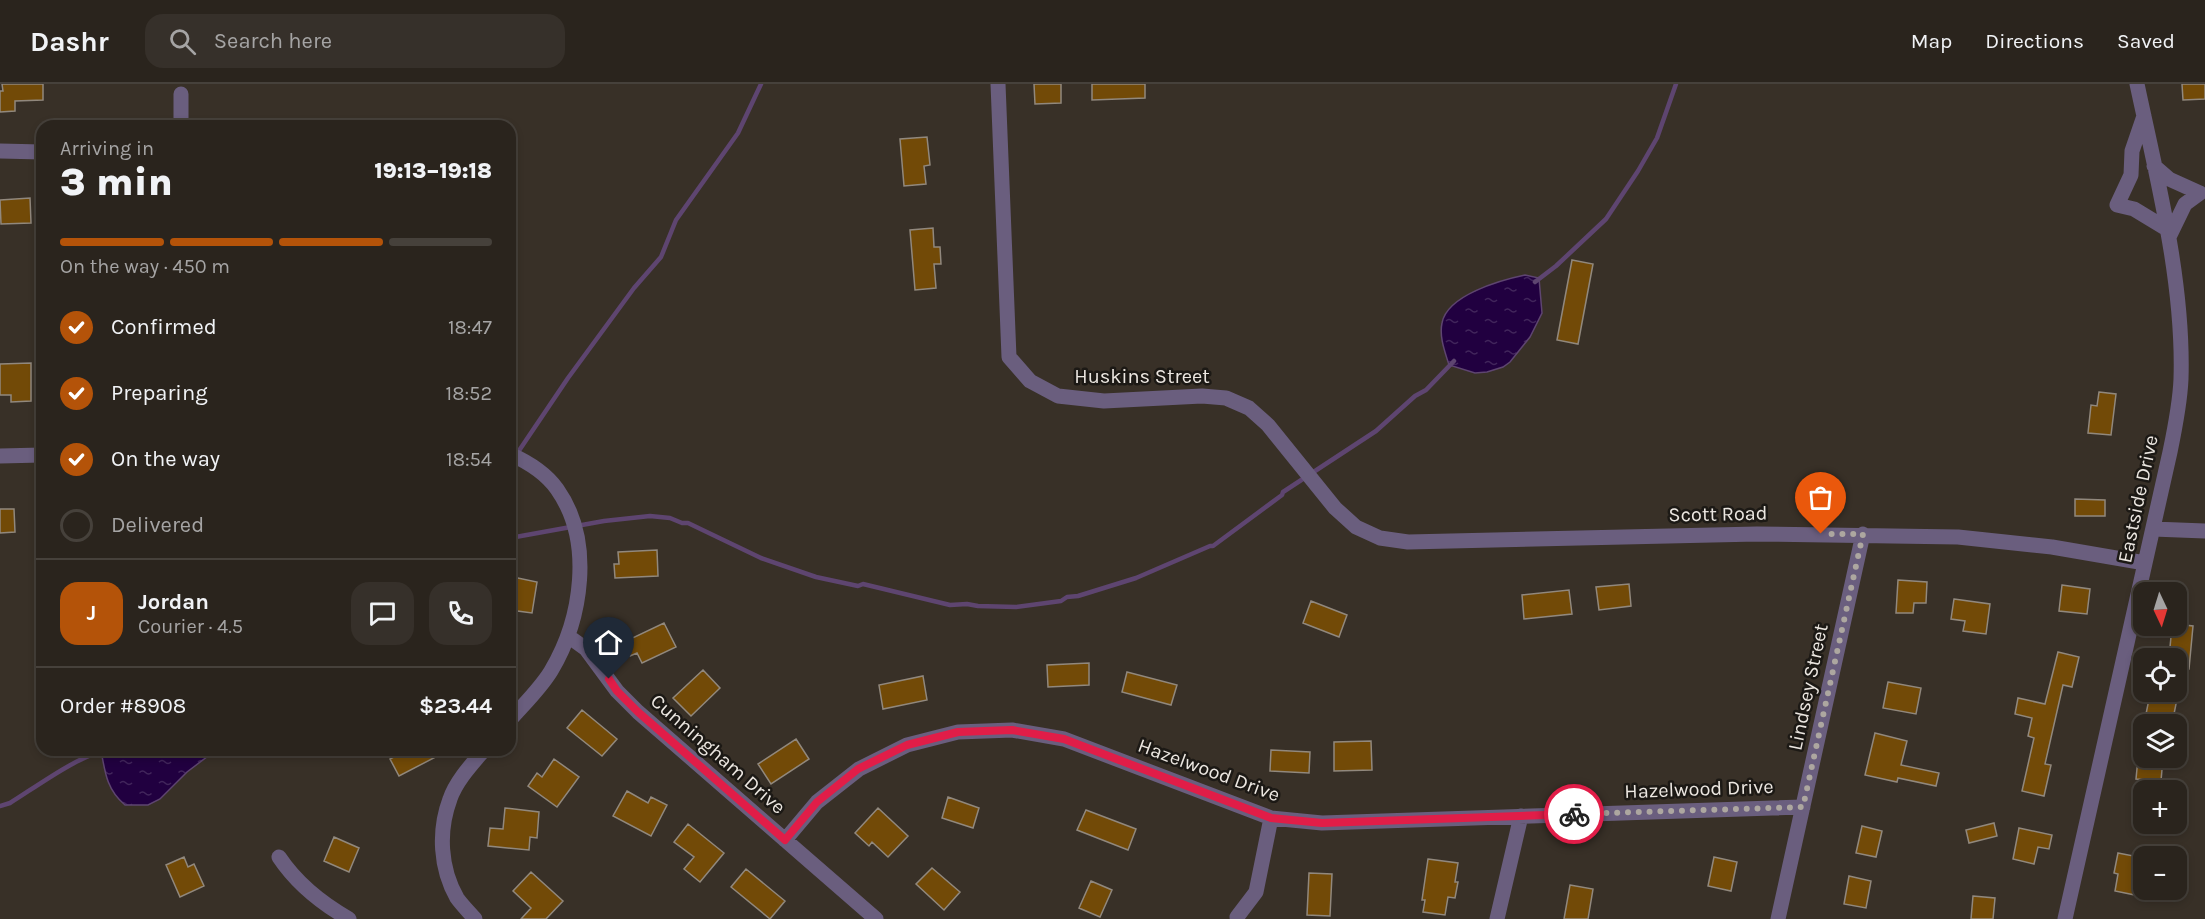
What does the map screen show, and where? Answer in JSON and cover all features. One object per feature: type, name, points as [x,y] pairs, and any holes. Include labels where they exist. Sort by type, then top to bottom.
[{"type":"street","name":"Huskins Street","points":[[998,84],[1009,357],[1030,381],[1058,396],[1104,401],[1202,396],[1226,398],[1249,408],[1268,425],[1335,508]]},
{"type":"street","name":"Eastside Drive","points":[[2065,919],[2170,452],[2181,379],[2178,312],[2168,233],[2137,84]]},
{"type":"street","points":[[181,94],[181,120]]},
{"type":"street","points":[[2144,116],[2132,151],[2131,175],[2117,205],[2134,209],[2168,233],[2185,204],[2200,193],[2169,179],[2154,166]]},
{"type":"street","points":[[0,152],[36,152]]},
{"type":"street","points":[[0,456],[36,455]]},
{"type":"street","points":[[516,457],[532,464],[556,488],[573,518],[580,564],[577,601],[568,636],[547,676],[516,713]]},
{"type":"street","name":"Scott Road","points":[[1335,508],[1356,527],[1380,538],[1408,542],[1757,534],[1863,534],[1958,537],[2052,546],[2145,563]]},
{"type":"street","points":[[2153,529],[2205,531]]},
{"type":"street","name":"Lindsey Street","points":[[1778,919],[1863,534]]},
{"type":"street","name":"Cunningham Drive","points":[[568,636],[586,649],[617,691],[638,712],[876,919]]},
{"type":"street","name":"Hazelwood Drive","points":[[785,840],[817,802],[858,769],[907,745],[958,732],[1012,730],[1064,739],[1271,818],[1322,823],[1803,807]]},
{"type":"street","points":[[475,919],[458,898],[444,866],[442,832],[450,798],[479,756]]},
{"type":"street","points":[[1497,919],[1521,816]]},
{"type":"street","points":[[1237,917],[1256,892],[1271,818]]},
{"type":"street","points":[[279,857],[289,872],[321,903],[349,919]]},
{"type":"water","points":[[1525,275],[1539,278],[1542,313],[1530,337],[1510,362],[1503,367],[1475,373],[1449,365],[1441,334],[1446,313],[1454,304],[1476,290]]},
{"type":"water","points":[[102,756],[208,756],[187,772],[160,799],[148,805],[125,805],[114,793],[106,774]]},
{"type":"building","points":[[2,84],[43,84],[43,100],[15,101],[15,111],[0,112]]},
{"type":"building","points":[[1034,84],[1061,84],[1061,103],[1035,104]]},
{"type":"building","points":[[1092,84],[1145,84],[1145,98],[1092,100]]},
{"type":"building","points":[[2182,84],[2205,84],[2205,99],[2183,100]]},
{"type":"building","points":[[927,137],[930,165],[924,166],[926,184],[904,186],[900,139]]},
{"type":"building","points":[[30,198],[31,223],[1,224],[0,200]]},
{"type":"building","points":[[933,228],[934,247],[940,247],[941,264],[934,264],[936,288],[915,290],[910,230]]},
{"type":"building","points":[[1572,260],[1593,264],[1578,344],[1557,340]]},
{"type":"building","points":[[31,363],[31,401],[11,402],[11,395],[0,395],[0,364]]},
{"type":"building","points":[[2099,392],[2116,394],[2111,435],[2088,433],[2091,405],[2097,406]]},
{"type":"building","points":[[2075,499],[2105,500],[2105,516],[2075,516]]},
{"type":"building","points":[[0,509],[14,509],[15,532],[0,533]]},
{"type":"building","points":[[657,550],[658,576],[615,578],[614,564],[619,564],[618,552]]},
{"type":"building","points":[[516,578],[537,582],[532,613],[516,611]]},
{"type":"building","points":[[1898,580],[1927,582],[1926,603],[1914,603],[1913,613],[1896,613]]},
{"type":"building","points":[[1629,584],[1631,606],[1599,610],[1596,587]]},
{"type":"building","points":[[2062,585],[2090,589],[2087,614],[2059,611]]},
{"type":"building","points":[[1569,590],[1572,614],[1524,619],[1522,595]]},
{"type":"building","points":[[1954,599],[1990,604],[1986,634],[1963,631],[1965,621],[1951,619]]},
{"type":"building","points":[[1311,601],[1347,615],[1339,637],[1303,623]]},
{"type":"building","points":[[664,623],[676,647],[642,663],[637,653],[630,656],[624,642]]},
{"type":"building","points":[[2187,625],[2193,626],[2189,669],[2187,669],[2187,648],[2170,648],[2171,636],[2187,636]]},
{"type":"building","points":[[2058,652],[2079,657],[2072,687],[2063,685],[2045,764],[2051,765],[2044,796],[2022,791],[2034,738],[2028,736],[2032,718],[2015,714],[2018,698],[2045,704]]},
{"type":"building","points":[[1089,663],[1089,685],[1048,687],[1047,665]]},
{"type":"building","points":[[703,670],[720,688],[691,716],[673,698]]},
{"type":"building","points":[[1127,672],[1177,685],[1171,705],[1122,692]]},
{"type":"building","points":[[923,676],[927,700],[883,709],[879,685]]},
{"type":"building","points":[[1888,682],[1921,688],[1916,714],[1883,708]]},
{"type":"building","points":[[2148,702],[2176,702],[2174,714],[2146,714]]},
{"type":"building","points":[[582,710],[617,739],[602,756],[567,728]]},
{"type":"building","points":[[1875,733],[1907,741],[1901,765],[1939,773],[1936,786],[1898,778],[1897,782],[1865,775]]},
{"type":"building","points":[[796,739],[809,759],[771,784],[758,764]]},
{"type":"building","points":[[1371,741],[1372,770],[1334,771],[1334,742]]},
{"type":"building","points":[[1271,750],[1310,752],[1309,773],[1270,771]]},
{"type":"building","points":[[396,756],[437,756],[399,776],[390,759]]},
{"type":"building","points":[[554,759],[579,777],[557,807],[528,786],[537,773],[542,777]]},
{"type":"building","points":[[2137,768],[2162,768],[2161,780],[2136,779]]},
{"type":"building","points":[[627,791],[648,803],[651,797],[667,805],[651,836],[613,816]]},
{"type":"building","points":[[948,797],[979,808],[973,828],[942,818]]},
{"type":"building","points":[[505,808],[539,812],[537,838],[530,837],[529,850],[488,846],[490,828],[503,829]]},
{"type":"building","points":[[878,808],[908,836],[888,857],[872,842],[869,846],[855,833]]},
{"type":"building","points":[[1086,810],[1136,829],[1128,850],[1077,830]]},
{"type":"building","points":[[1994,823],[1997,836],[1969,843],[1966,830]]},
{"type":"building","points":[[688,824],[724,853],[700,882],[684,869],[694,857],[674,842]]},
{"type":"building","points":[[1862,826],[1882,831],[1876,857],[1856,853]]},
{"type":"building","points":[[2019,828],[2052,835],[2049,849],[2038,847],[2034,864],[2013,859]]},
{"type":"building","points":[[334,837],[359,848],[349,872],[324,861]]},
{"type":"building","points":[[2118,853],[2133,856],[2133,895],[2115,891],[2118,874],[2114,873]]},
{"type":"building","points":[[184,857],[188,867],[194,864],[204,886],[180,897],[166,865]]},
{"type":"building","points":[[1714,857],[1737,862],[1731,891],[1708,886]]},
{"type":"building","points":[[1428,859],[1458,863],[1455,898],[1448,897],[1445,915],[1423,912],[1425,900],[1422,900]]},
{"type":"building","points":[[932,868],[960,892],[944,910],[916,884]]},
{"type":"building","points":[[746,869],[785,901],[770,919],[731,887]]},
{"type":"building","points":[[531,872],[563,901],[546,919],[521,919],[531,908],[513,891]]},
{"type":"building","points":[[1309,873],[1332,874],[1330,916],[1307,915]]},
{"type":"building","points":[[1849,876],[1871,881],[1866,908],[1844,904]]},
{"type":"building","points":[[1091,881],[1112,890],[1100,917],[1079,908]]},
{"type":"building","points":[[1570,885],[1593,889],[1588,919],[1564,919]]},
{"type":"building","points":[[1973,896],[1995,898],[1993,919],[1971,919]]},
{"type":"waterway","points":[[516,455],[568,378],[634,288],[661,257],[676,220],[738,133],[761,84]]},
{"type":"waterway","points":[[1535,282],[1556,266],[1606,219],[1657,138],[1676,84]]},
{"type":"waterway","points":[[516,537],[604,521],[650,516],[670,518],[688,523],[761,558],[816,577],[858,586],[863,584],[950,605],[1016,607],[1061,601],[1067,597],[1078,596],[1136,578],[1213,546],[1283,492],[1376,431],[1415,396],[1426,390],[1454,361]]},
{"type":"waterway","points":[[0,806],[10,803],[72,764],[90,756]]},
{"type":"way so far","points":[[1574,814],[1803,807],[1863,534],[1821,534]]},
{"type":"route","points":[[609,679],[617,691],[638,712],[785,840],[817,802],[858,769],[907,745],[958,732],[1012,730],[1064,739],[1271,818],[1322,823],[1574,814]]}]
